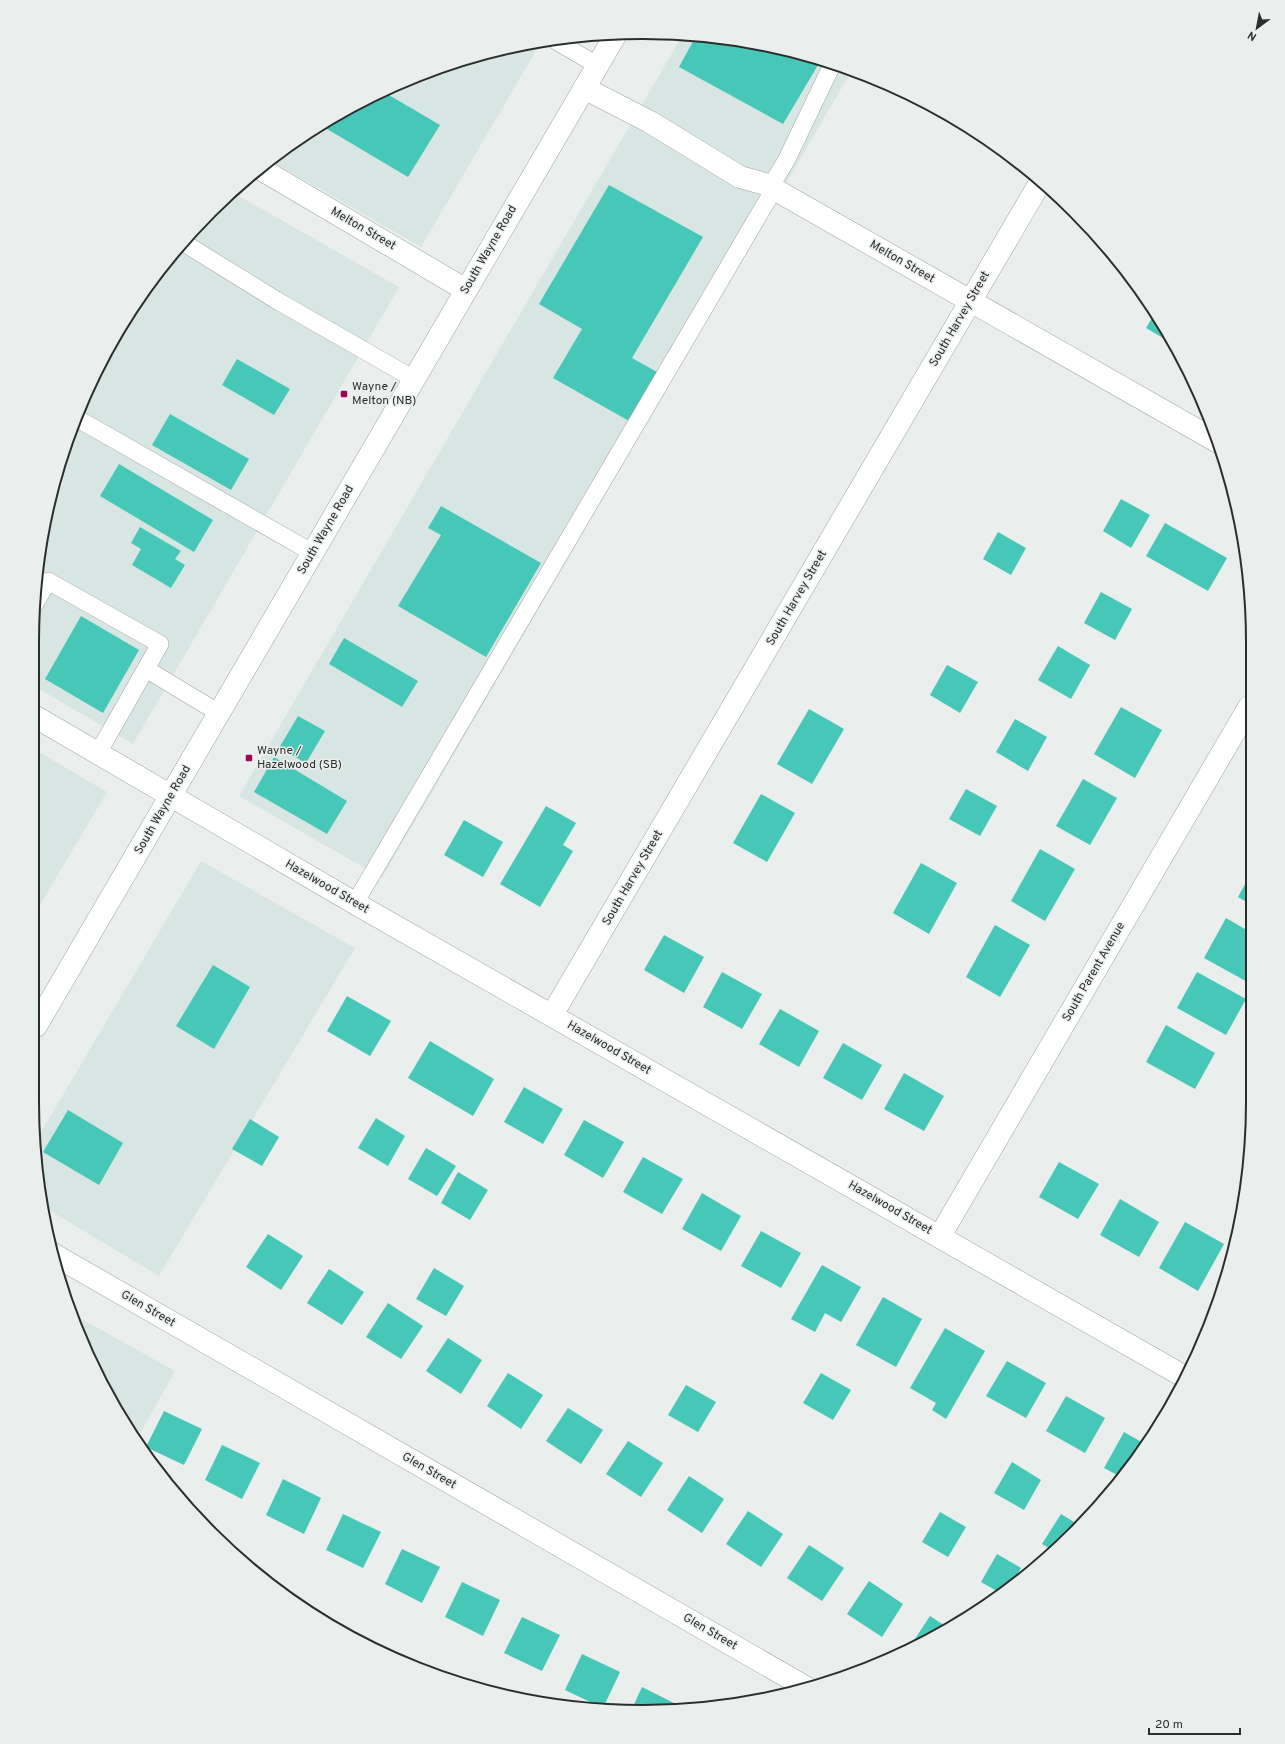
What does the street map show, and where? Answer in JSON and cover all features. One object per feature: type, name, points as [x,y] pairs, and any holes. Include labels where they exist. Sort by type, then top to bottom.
[{"type":"street","name":"South Wayne Road","points":[[39,1021],[612,40]]},
{"type":"street","name":"Melton Street","points":[[584,88],[650,122],[740,177],[772,188],[1210,437]]},
{"type":"street","name":"Melton Street","points":[[266,172],[466,290]]},
{"type":"street","name":"South Harvey Street","points":[[552,1015],[1038,187]]},
{"type":"street","name":"South Parent Avenue","points":[[940,1236],[1246,712]]},
{"type":"street","name":"Hazelwood Street","points":[[39,719],[355,903],[940,1236],[1180,1375]]},
{"type":"street","name":"Glen Street","points":[[60,1258],[800,1684]]},
{"type":"lane","points":[[562,44],[597,65]]},
{"type":"lane","points":[[355,903],[772,188],[830,69]]},
{"type":"lane","points":[[188,246],[276,300],[414,379]]},
{"type":"lane","points":[[82,421],[313,554]]},
{"type":"lane","points":[[41,593],[48,581],[160,644],[98,753]]},
{"type":"lane","points":[[146,669],[219,713]]},
{"type":"shaded area","points":[[680,40],[721,44],[760,51],[799,60],[849,76],[382,878],[239,796]]},
{"type":"shaded area","points":[[537,49],[421,247],[275,164],[307,141],[341,120],[376,101],[412,85],[449,71],[486,60]]},
{"type":"shaded area","points":[[238,195],[399,287],[133,744],[39,689],[40,603],[44,564],[59,492],[64,482],[62,481],[71,449],[85,412],[101,376],[120,341],[141,307],[164,275],[216,216]]},
{"type":"shaded area","points":[[39,752],[107,792],[39,906]]},
{"type":"shaded area","points":[[201,861],[355,948],[159,1276],[49,1210],[44,1180],[40,1134]]},
{"type":"shaded area","points":[[80,1318],[175,1371],[140,1435],[101,1368]]},
{"type":"building","points":[[693,41],[721,44],[760,51],[818,66],[783,124],[679,67]]},
{"type":"building","points":[[389,95],[440,125],[408,177],[327,129]]},
{"type":"building","points":[[609,185],[703,237],[632,358],[657,372],[629,421],[553,378],[582,329],[539,304]]},
{"type":"building","points":[[1151,319],[1163,338],[1146,328]]},
{"type":"building","points":[[237,359],[290,389],[274,415],[222,385]]},
{"type":"building","points":[[170,414],[249,459],[231,490],[152,445]]},
{"type":"building","points":[[119,464],[213,520],[194,552],[100,496]]},
{"type":"building","points":[[1121,499],[1150,515],[1131,548],[1103,531]]},
{"type":"building","points":[[441,506],[541,563],[486,657],[398,606],[441,535],[428,528]]},
{"type":"building","points":[[1165,523],[1227,558],[1208,591],[1146,556]]},
{"type":"building","points":[[140,527],[181,551],[175,559],[185,565],[171,588],[132,565],[141,549],[131,543]]},
{"type":"building","points":[[998,532],[1026,548],[1011,575],[983,559]]},
{"type":"building","points":[[1101,592],[1132,609],[1115,640],[1084,623]]},
{"type":"building","points":[[81,616],[139,650],[103,713],[45,679]]},
{"type":"building","points":[[344,638],[418,681],[402,707],[329,664]]},
{"type":"building","points":[[1058,646],[1090,665],[1071,699],[1038,680]]},
{"type":"building","points":[[947,665],[978,682],[960,713],[930,695]]},
{"type":"building","points":[[1121,707],[1162,730],[1135,778],[1094,754]]},
{"type":"building","points":[[809,709],[844,729],[812,784],[777,764]]},
{"type":"building","points":[[298,716],[325,731],[306,763],[279,748]]},
{"type":"building","points":[[1015,719],[1047,737],[1028,771],[996,752]]},
{"type":"building","points":[[274,757],[347,801],[327,834],[254,792]]},
{"type":"building","points":[[1083,779],[1117,798],[1090,845],[1056,826]]},
{"type":"building","points":[[966,789],[997,806],[980,836],[949,819]]},
{"type":"building","points":[[761,794],[795,813],[767,862],[733,843]]},
{"type":"building","points":[[546,806],[576,823],[563,845],[573,851],[540,907],[500,884]]},
{"type":"building","points":[[464,820],[503,842],[483,877],[444,855]]},
{"type":"building","points":[[1040,849],[1075,869],[1045,921],[1011,901]]},
{"type":"building","points":[[921,863],[957,883],[929,934],[893,913]]},
{"type":"building","points":[[1246,882],[1246,902],[1238,897]]},
{"type":"building","points":[[1226,918],[1246,930],[1246,981],[1204,958]]},
{"type":"building","points":[[995,925],[1030,945],[1000,997],[966,977]]},
{"type":"building","points":[[664,935],[704,957],[684,993],[644,970]]},
{"type":"building","points":[[213,965],[250,987],[214,1049],[176,1026]]},
{"type":"building","points":[[722,972],[762,994],[742,1029],[703,1007]]},
{"type":"building","points":[[1197,972],[1246,999],[1226,1035],[1177,1008]]},
{"type":"building","points":[[347,996],[391,1021],[370,1056],[327,1031]]},
{"type":"building","points":[[780,1009],[819,1031],[799,1067],[759,1044]]},
{"type":"building","points":[[1166,1025],[1215,1053],[1195,1089],[1146,1062]]},
{"type":"building","points":[[430,1041],[494,1079],[473,1116],[408,1078]]},
{"type":"building","points":[[843,1043],[882,1065],[862,1100],[823,1078]]},
{"type":"building","points":[[904,1073],[944,1096],[924,1131],[884,1109]]},
{"type":"building","points":[[524,1087],[563,1109],[543,1144],[504,1122]]},
{"type":"building","points":[[68,1110],[123,1143],[99,1185],[43,1152]]},
{"type":"building","points":[[376,1118],[405,1136],[388,1166],[358,1148]]},
{"type":"building","points":[[250,1119],[279,1137],[262,1166],[232,1149]]},
{"type":"building","points":[[584,1120],[624,1142],[603,1178],[564,1155]]},
{"type":"building","points":[[426,1148],[456,1166],[437,1196],[408,1179]]},
{"type":"building","points":[[643,1157],[683,1179],[662,1214],[623,1192]]},
{"type":"building","points":[[1059,1162],[1099,1184],[1078,1219],[1039,1197]]},
{"type":"building","points":[[458,1172],[488,1190],[470,1220],[441,1203]]},
{"type":"building","points":[[702,1193],[741,1216],[721,1251],[682,1229]]},
{"type":"building","points":[[1120,1199],[1159,1222],[1139,1257],[1100,1235]]},
{"type":"building","points":[[1185,1222],[1224,1244],[1198,1291],[1159,1268]]},
{"type":"building","points":[[761,1231],[801,1253],[781,1288],[741,1266]]},
{"type":"building","points":[[268,1234],[303,1256],[281,1290],[246,1267]]},
{"type":"building","points":[[822,1265],[861,1287],[841,1322],[825,1313],[815,1332],[791,1319]]},
{"type":"building","points":[[434,1268],[464,1286],[446,1316],[416,1299]]},
{"type":"building","points":[[329,1269],[364,1292],[342,1325],[307,1303]]},
{"type":"building","points":[[883,1297],[922,1319],[896,1367],[856,1345]]},
{"type":"building","points":[[388,1303],[423,1326],[401,1359],[366,1337]]},
{"type":"building","points":[[945,1328],[985,1351],[946,1419],[932,1410],[936,1403],[910,1388]]},
{"type":"building","points":[[448,1338],[482,1360],[461,1394],[426,1371]]},
{"type":"building","points":[[1007,1361],[1046,1383],[1026,1418],[986,1396]]},
{"type":"building","points":[[508,1373],[543,1395],[521,1429],[487,1406]]},
{"type":"building","points":[[821,1373],[851,1390],[833,1420],[803,1403]]},
{"type":"building","points":[[686,1385],[716,1402],[698,1432],[668,1415]]},
{"type":"building","points":[[1066,1396],[1105,1418],[1085,1453],[1046,1431]]},
{"type":"building","points":[[568,1408],[603,1430],[581,1464],[546,1441]]},
{"type":"building","points":[[164,1411],[202,1429],[184,1465],[149,1449],[147,1445]]},
{"type":"building","points":[[1124,1432],[1141,1442],[1116,1475],[1104,1468]]},
{"type":"building","points":[[628,1441],[663,1463],[641,1497],[606,1474]]},
{"type":"building","points":[[222,1445],[260,1463],[242,1499],[205,1480]]},
{"type":"building","points":[[1012,1462],[1041,1480],[1024,1510],[994,1493]]},
{"type":"building","points":[[689,1476],[724,1499],[702,1533],[667,1510]]},
{"type":"building","points":[[283,1479],[321,1498],[304,1534],[266,1515]]},
{"type":"building","points":[[748,1511],[783,1534],[761,1567],[726,1544]]},
{"type":"building","points":[[940,1512],[966,1527],[948,1557],[922,1542]]},
{"type":"building","points":[[343,1514],[381,1532],[363,1568],[326,1550]]},
{"type":"building","points":[[1061,1514],[1074,1522],[1048,1548],[1042,1544]]},
{"type":"building","points":[[809,1545],[844,1568],[822,1601],[787,1578]]},
{"type":"building","points":[[402,1549],[440,1567],[422,1603],[385,1584]]},
{"type":"building","points":[[997,1554],[1021,1568],[1018,1573],[996,1590],[981,1582]]},
{"type":"building","points":[[869,1581],[903,1604],[882,1637],[847,1614]]},
{"type":"building","points":[[462,1582],[500,1600],[483,1636],[445,1617]]},
{"type":"building","points":[[930,1616],[943,1625],[914,1640]]},
{"type":"building","points":[[522,1617],[560,1635],[542,1671],[504,1653]]},
{"type":"building","points":[[582,1654],[620,1672],[605,1704],[592,1703],[565,1690]]},
{"type":"building","points":[[642,1687],[676,1704],[642,1705],[634,1705]]},
{"type":"place","name":"Wayne / Melton (NB)","points":[[344,394]]},
{"type":"place","name":"Wayne / Hazelwood (SB)","points":[[249,758]]}]
